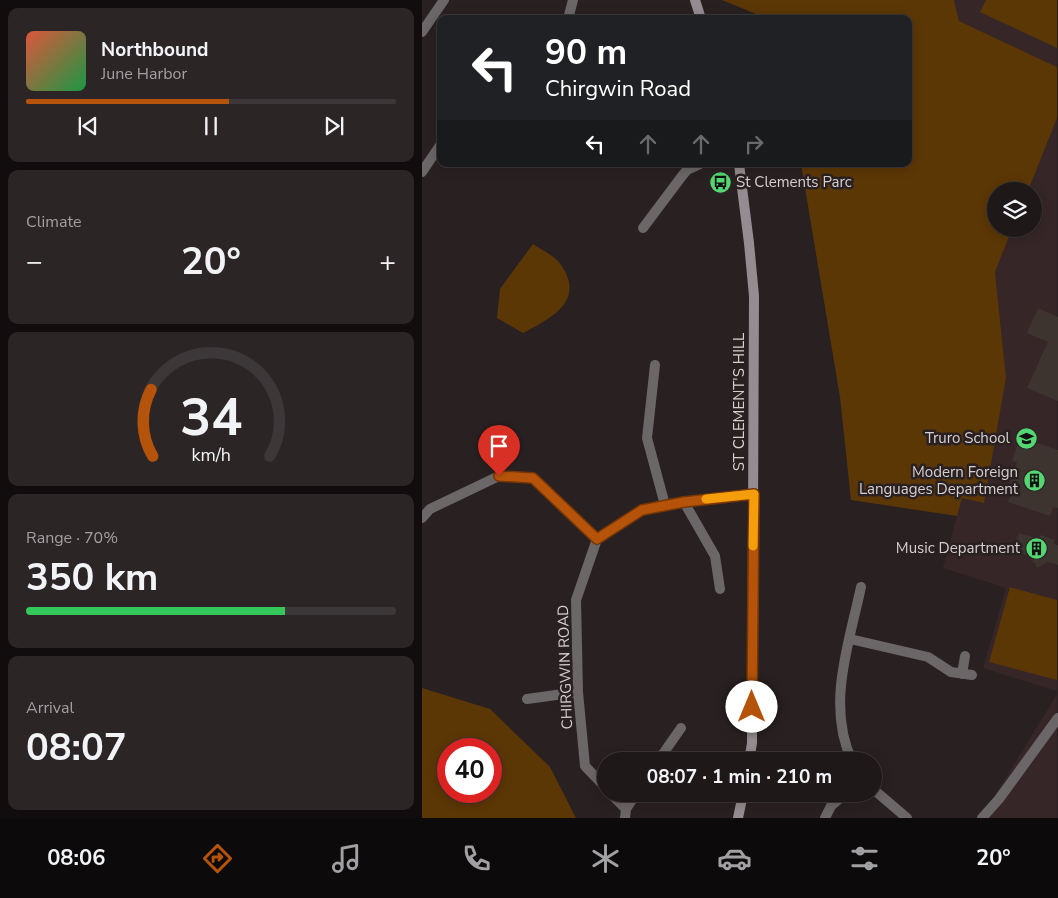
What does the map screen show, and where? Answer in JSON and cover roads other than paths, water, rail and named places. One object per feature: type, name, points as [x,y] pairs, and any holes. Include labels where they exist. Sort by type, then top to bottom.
[{"type":"street","points":[[422,32],[444,0]]},
{"type":"street","points":[[569,15],[573,0]]},
{"type":"street","points":[[695,0],[700,15]]},
{"type":"street","points":[[422,172],[437,150]]},
{"type":"street","points":[[643,228],[682,176],[687,170],[694,167]]},
{"type":"street","name":"ST CLEMENT'S HILL","points":[[739,167],[754,296],[754,494],[750,752]]},
{"type":"street","points":[[654,365],[647,438],[665,506]]},
{"type":"street","points":[[422,518],[430,509],[499,476],[533,478],[597,539],[642,510],[684,502],[754,494]]},
{"type":"street","points":[[684,502],[715,556],[720,589]]},
{"type":"street","name":"CHIRGWIN ROAD","points":[[597,539],[576,600],[578,692],[585,766],[597,779]]},
{"type":"street","points":[[849,752],[843,737],[839,706],[842,676],[861,587]]},
{"type":"street","points":[[850,639],[928,657],[951,672],[967,675],[965,656]]},
{"type":"street","points":[[527,700],[578,692]]},
{"type":"street","points":[[982,818],[999,800],[1058,718]]},
{"type":"street","points":[[664,752],[681,728]]},
{"type":"street","points":[[882,797],[907,818]]},
{"type":"street","points":[[617,802],[625,814],[632,802]]},
{"type":"street","points":[[738,818],[741,802]]},
{"type":"street","points":[[825,818],[831,806],[836,802]]},
{"type":"place","name":"St Clements Parc","points":[[720,182]]},
{"type":"place","name":"Truro School","points":[[1026,438]]},
{"type":"place","name":"Modern Foreign Languages Department","points":[[1034,481]]},
{"type":"place","name":"Music Department","points":[[1036,548]]}]
